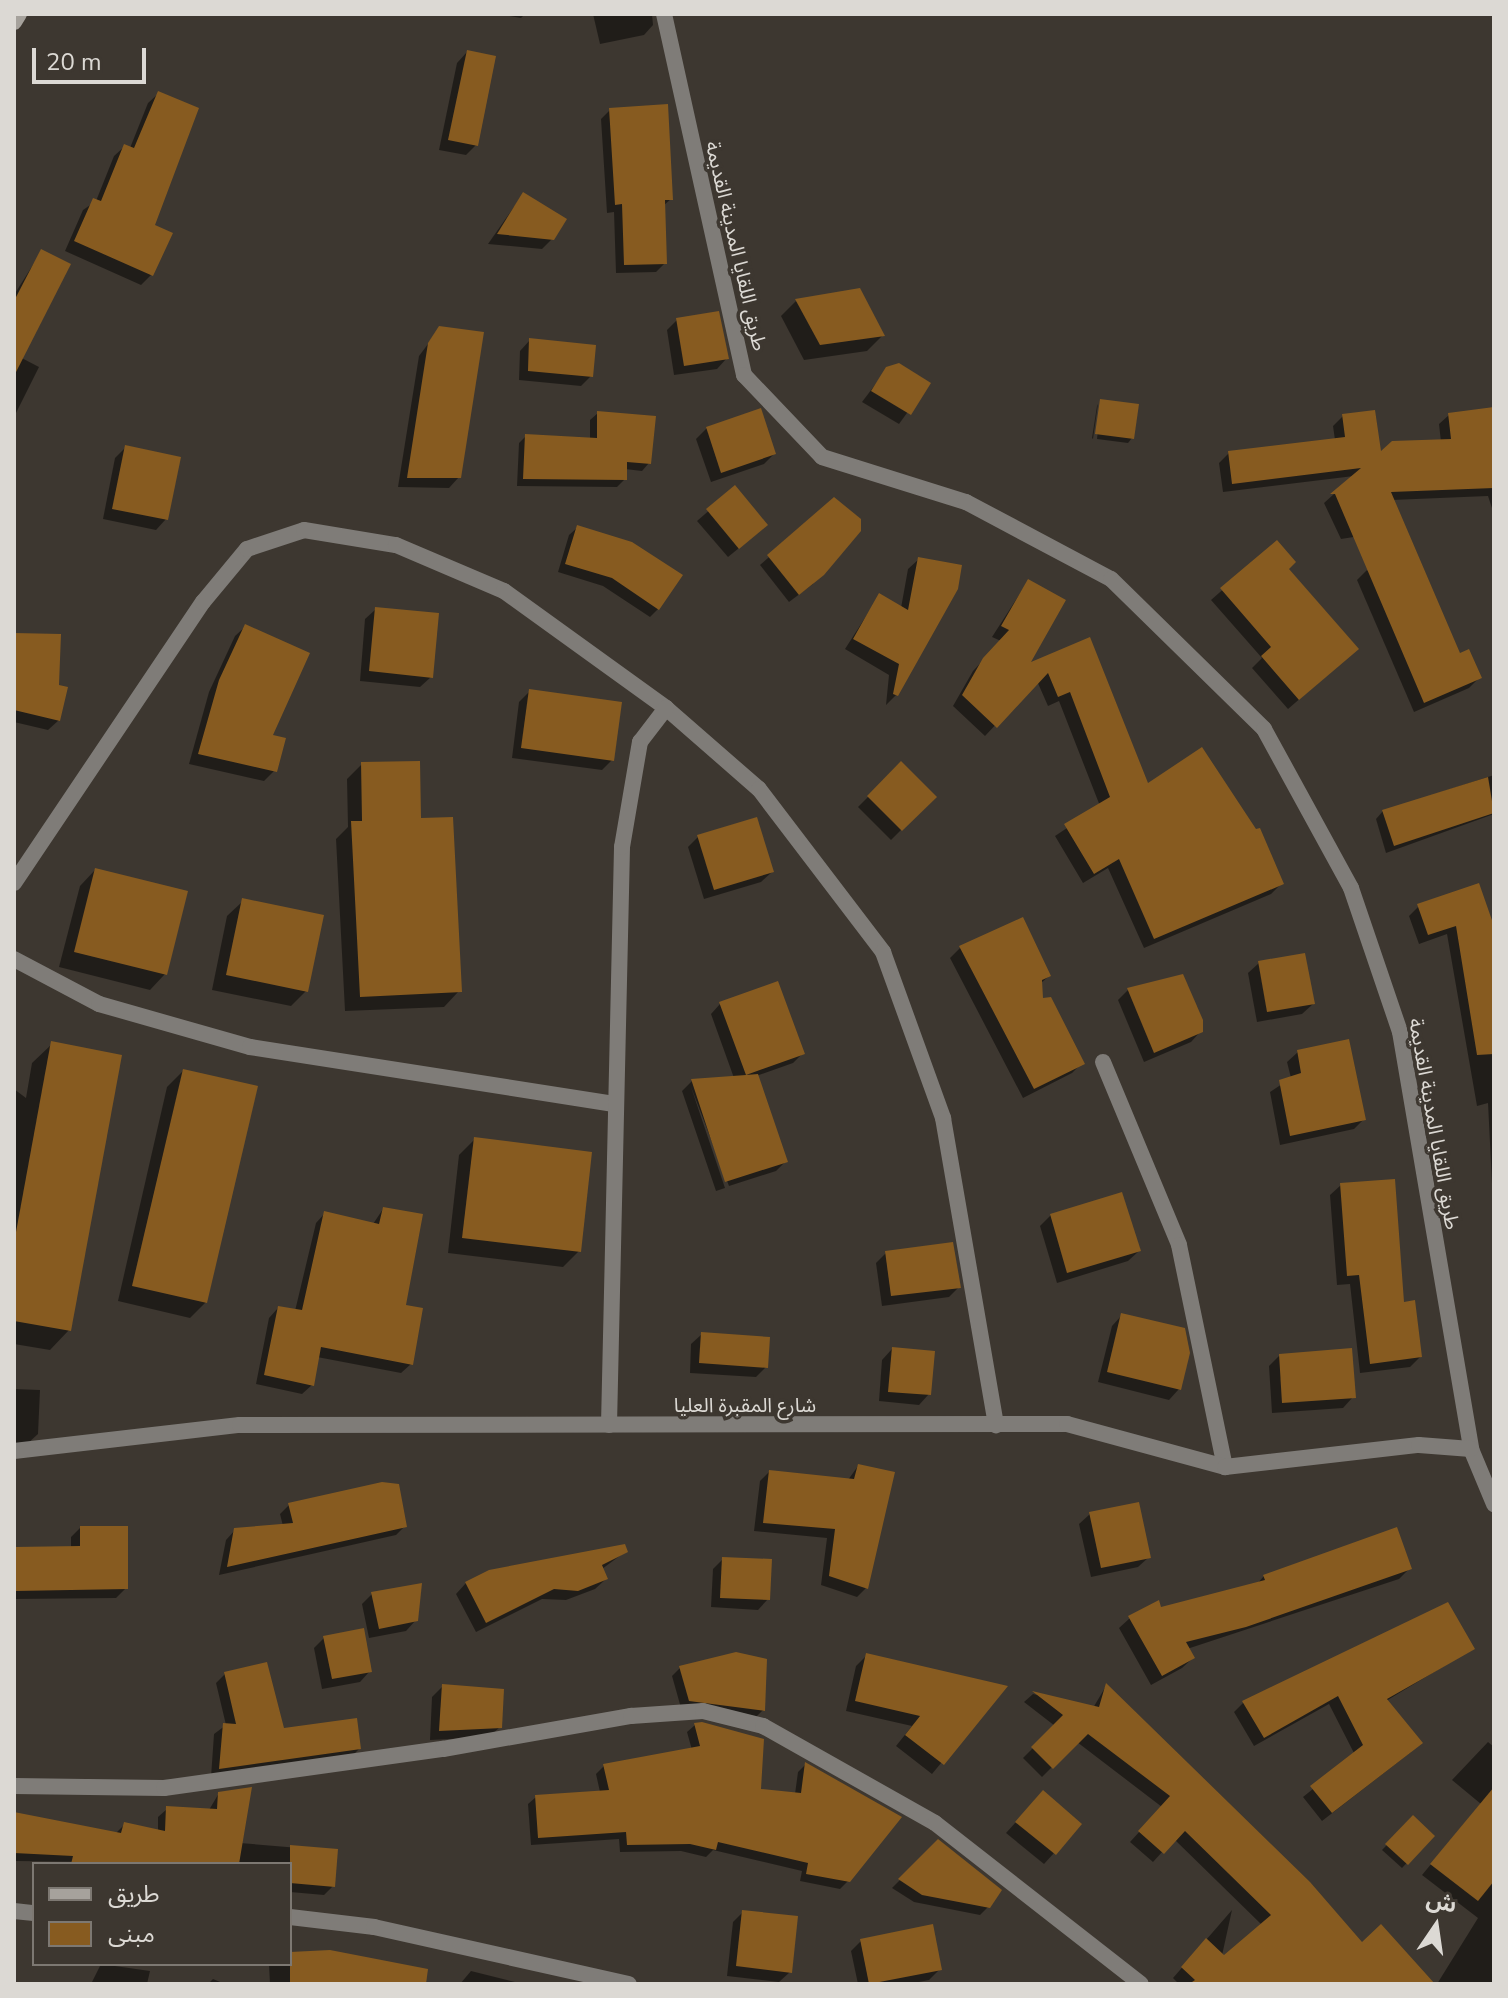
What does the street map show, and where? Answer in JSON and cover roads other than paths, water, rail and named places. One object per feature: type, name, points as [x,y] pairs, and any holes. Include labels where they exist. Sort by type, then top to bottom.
[{"type":"main road","points":[[14,22],[19,14]]},
{"type":"street","name":"طريق اللقايا المدينة القديمة","points":[[664,14],[744,375],[822,457],[966,502],[1111,579],[1264,729],[1351,888],[1400,1032],[1471,1449],[1494,1504]]},
{"type":"street","points":[[14,883],[203,602],[247,549],[304,530],[396,545],[504,591],[666,708],[759,789],[883,952],[943,1118],[996,1425]]},
{"type":"street","points":[[609,1425],[622,847],[628,787],[640,742],[666,708]]},
{"type":"street","points":[[14,959],[99,1004],[250,1047],[616,1104]]},
{"type":"street","points":[[1103,1062],[1179,1245],[1225,1467]]},
{"type":"street","name":"شارع المقبرة العليا","points":[[14,1451],[240,1425],[1067,1424],[1225,1467],[1419,1445],[1471,1449]]},
{"type":"street","points":[[14,1786],[164,1788],[443,1749],[631,1716],[703,1711],[763,1726],[935,1823],[1141,1984]]},
{"type":"street","points":[[292,1917],[374,1927],[629,1984]]}]
